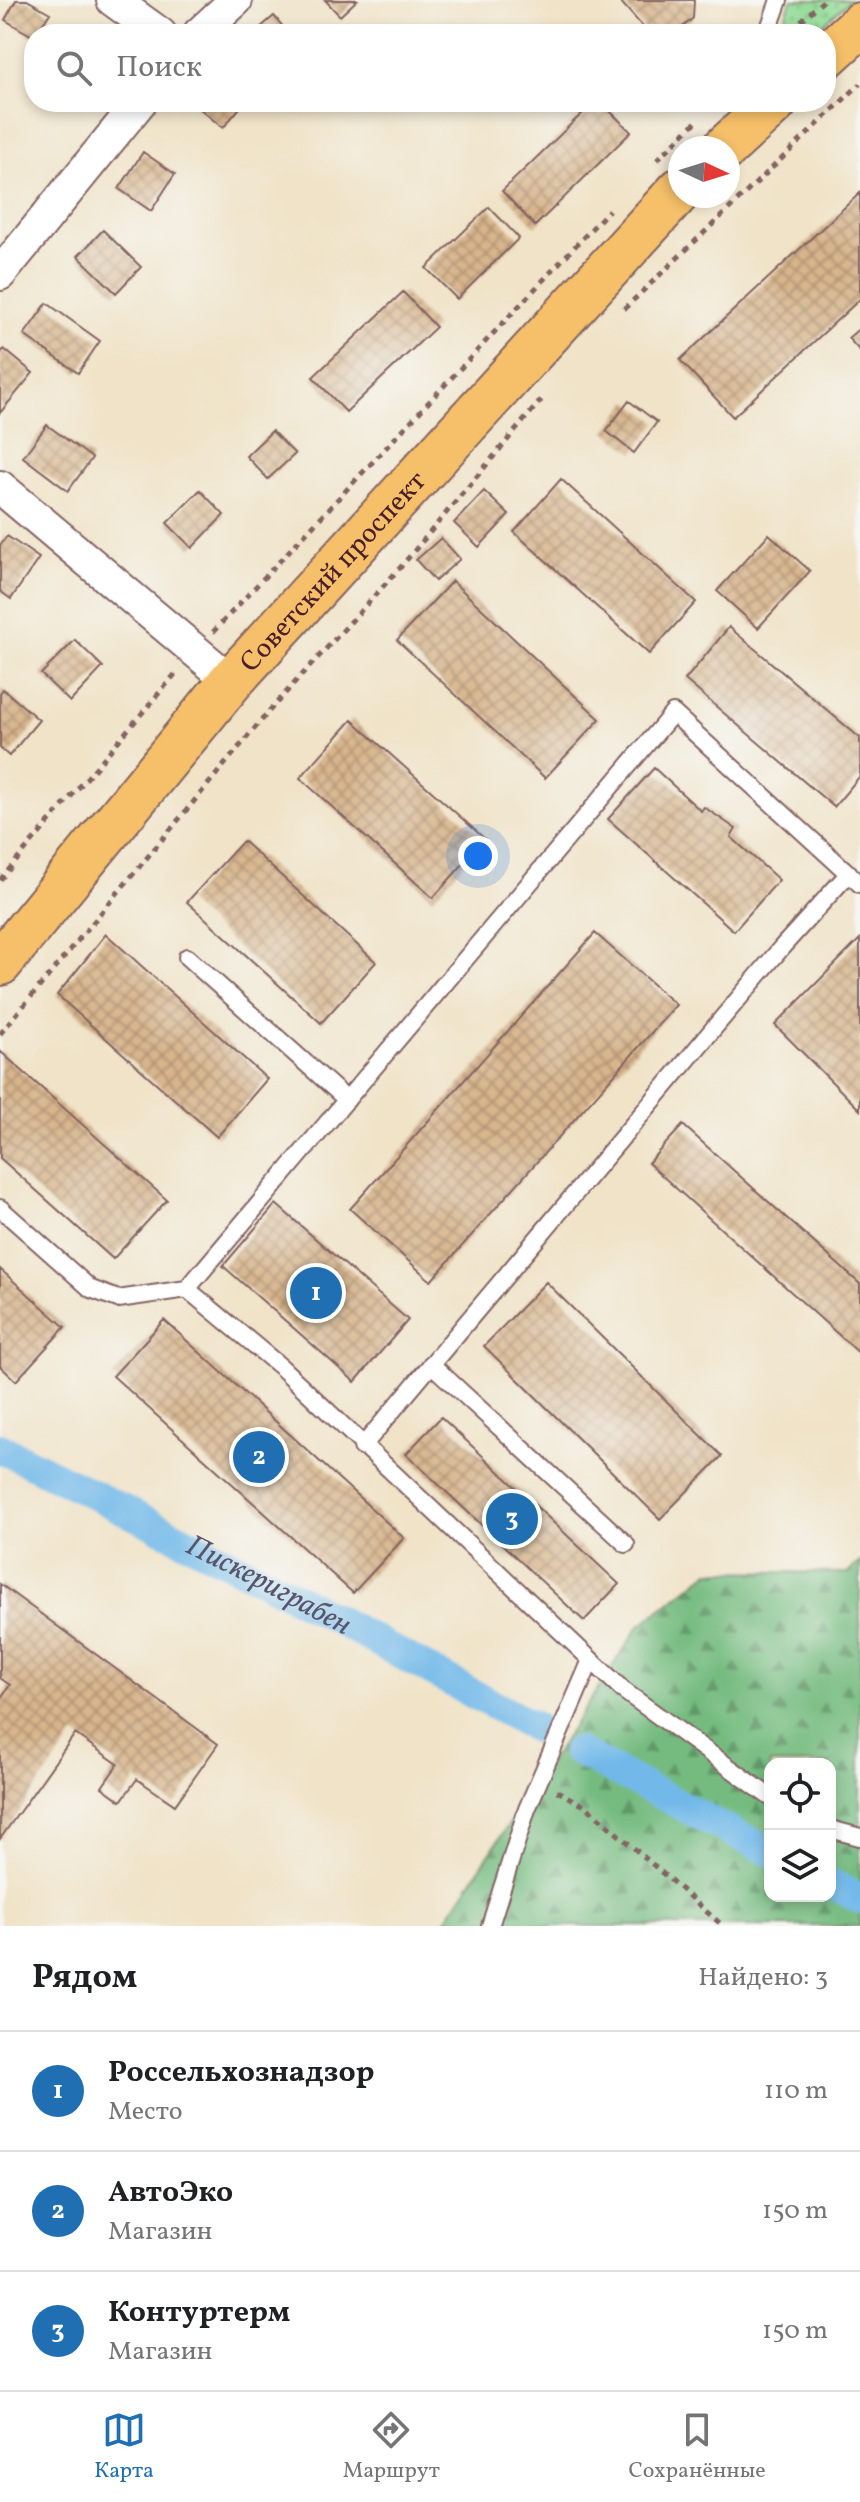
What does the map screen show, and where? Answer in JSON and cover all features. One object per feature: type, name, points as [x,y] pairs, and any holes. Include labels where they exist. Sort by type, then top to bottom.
[{"type":"main road","points":[[836,47],[860,25]]},
{"type":"main road","points":[[729,124],[754,112]]},
{"type":"main road","name":"Советский проспект","points":[[0,963],[231,681],[667,176]]},
{"type":"street","points":[[113,0],[146,24]]},
{"type":"street","points":[[210,24],[236,0]]},
{"type":"street","points":[[0,274],[132,112]]},
{"type":"street","points":[[0,487],[231,681]]},
{"type":"lane","points":[[771,24],[779,0]]},
{"type":"lane","points":[[0,1208],[91,1289],[118,1299],[187,1289],[673,713],[854,878],[782,947],[362,1447]]},
{"type":"lane","points":[[187,957],[347,1100]]},
{"type":"lane","points":[[187,1289],[282,1368],[362,1447],[624,1691],[764,1793]]},
{"type":"lane","points":[[431,1364],[626,1544]]},
{"type":"lane","points":[[490,1926],[539,1781],[591,1660]]},
{"type":"lane","points":[[834,1830],[860,1837]]},
{"type":"path","points":[[798,24],[824,0]]},
{"type":"path","points":[[836,107],[860,84]]},
{"type":"path","points":[[617,315],[831,112]]},
{"type":"path","points":[[667,176],[729,124]]},
{"type":"path","points":[[0,880],[195,651],[611,208]]},
{"type":"path","points":[[0,1034],[270,710],[399,569],[543,398]]},
{"type":"path","points":[[539,1781],[588,1808],[723,1926]]},
{"type":"green space","points":[[791,0],[850,0],[824,24],[783,24]]},
{"type":"green space","points":[[860,1562],[860,1926],[442,1926],[639,1626],[710,1571],[847,1573]]},
{"type":"building","points":[[16,0],[27,0],[50,13],[43,24],[24,24],[24,31],[5,20]]},
{"type":"building","points":[[325,0],[357,0],[340,16]]},
{"type":"building","points":[[619,0],[694,0],[693,18],[686,24],[640,24]]},
{"type":"building","points":[[274,16],[281,24],[265,24]]},
{"type":"building","points":[[204,112],[236,112],[223,128]]},
{"type":"building","points":[[584,112],[611,112],[631,132],[535,226],[502,191]]},
{"type":"building","points":[[143,152],[175,174],[151,211],[119,189]]},
{"type":"building","points":[[860,193],[860,299],[733,417],[680,360]]},
{"type":"building","points":[[489,207],[519,238],[457,299],[426,268]]},
{"type":"building","points":[[103,230],[141,267],[116,293],[78,256]]},
{"type":"building","points":[[403,292],[436,327],[346,412],[313,377]]},
{"type":"building","points":[[47,303],[100,341],[78,373],[24,335]]},
{"type":"building","points":[[860,328],[860,351],[848,338]]},
{"type":"building","points":[[4,349],[33,373],[0,413],[0,354]]},
{"type":"building","points":[[629,401],[657,422],[634,453],[606,431]]},
{"type":"building","points":[[47,425],[92,458],[68,491],[23,457]]},
{"type":"building","points":[[272,431],[295,454],[268,479],[246,456]]},
{"type":"building","points":[[561,479],[696,602],[649,654],[514,532]]},
{"type":"building","points":[[200,490],[224,515],[192,548],[167,523]]},
{"type":"building","points":[[484,491],[509,515],[479,547],[454,523]]},
{"type":"building","points":[[769,534],[810,571],[758,628],[717,591]]},
{"type":"building","points":[[7,536],[39,558],[11,599],[0,591],[0,545]]},
{"type":"building","points":[[441,538],[460,559],[435,581],[416,560]]},
{"type":"building","points":[[452,581],[600,719],[545,778],[397,640]]},
{"type":"building","points":[[729,627],[860,738],[860,776],[834,807],[685,680]]},
{"type":"building","points":[[75,640],[103,667],[70,702],[41,674]]},
{"type":"building","points":[[3,689],[39,720],[9,756],[0,748],[0,693]]},
{"type":"building","points":[[352,720],[485,839],[433,898],[300,778]]},
{"type":"building","points":[[654,768],[701,811],[704,807],[736,829],[731,837],[779,880],[734,931],[608,819]]},
{"type":"building","points":[[243,841],[376,962],[321,1023],[187,902]]},
{"type":"building","points":[[595,933],[676,1005],[431,1281],[350,1209]]},
{"type":"building","points":[[106,934],[267,1079],[217,1137],[57,995]]},
{"type":"building","points":[[860,939],[860,1110],[775,1025]]},
{"type":"building","points":[[0,1051],[167,1200],[113,1259],[0,1158]]},
{"type":"building","points":[[683,1125],[860,1284],[860,1354],[648,1163]]},
{"type":"building","points":[[276,1204],[408,1320],[355,1382],[223,1266]]},
{"type":"building","points":[[0,1269],[65,1327],[16,1381],[0,1366]]},
{"type":"building","points":[[546,1282],[722,1456],[660,1519],[484,1346]]},
{"type":"building","points":[[164,1320],[404,1538],[353,1593],[113,1376]]},
{"type":"building","points":[[441,1417],[619,1584],[584,1621],[406,1454]]},
{"type":"building","points":[[0,1584],[218,1744],[175,1805],[137,1779],[121,1801],[102,1787],[118,1764],[75,1734],[0,1839],[0,1699],[10,1685],[0,1678]]},
{"type":"waterway","name":"Пискериграбен","points":[[0,1448],[264,1580],[536,1728]]},
{"type":"waterway","name":"Пискериграбен","points":[[577,1751],[764,1849]]},
{"type":"waterway","name":"Пискериграбен","points":[[836,1886],[860,1899]]},
{"type":"place","name":"Россельхознадзор","points":[[316,1293]]},
{"type":"place","name":"АвтоЭко","points":[[259,1457]]},
{"type":"place","name":"Контуртерм","points":[[512,1519]]}]
